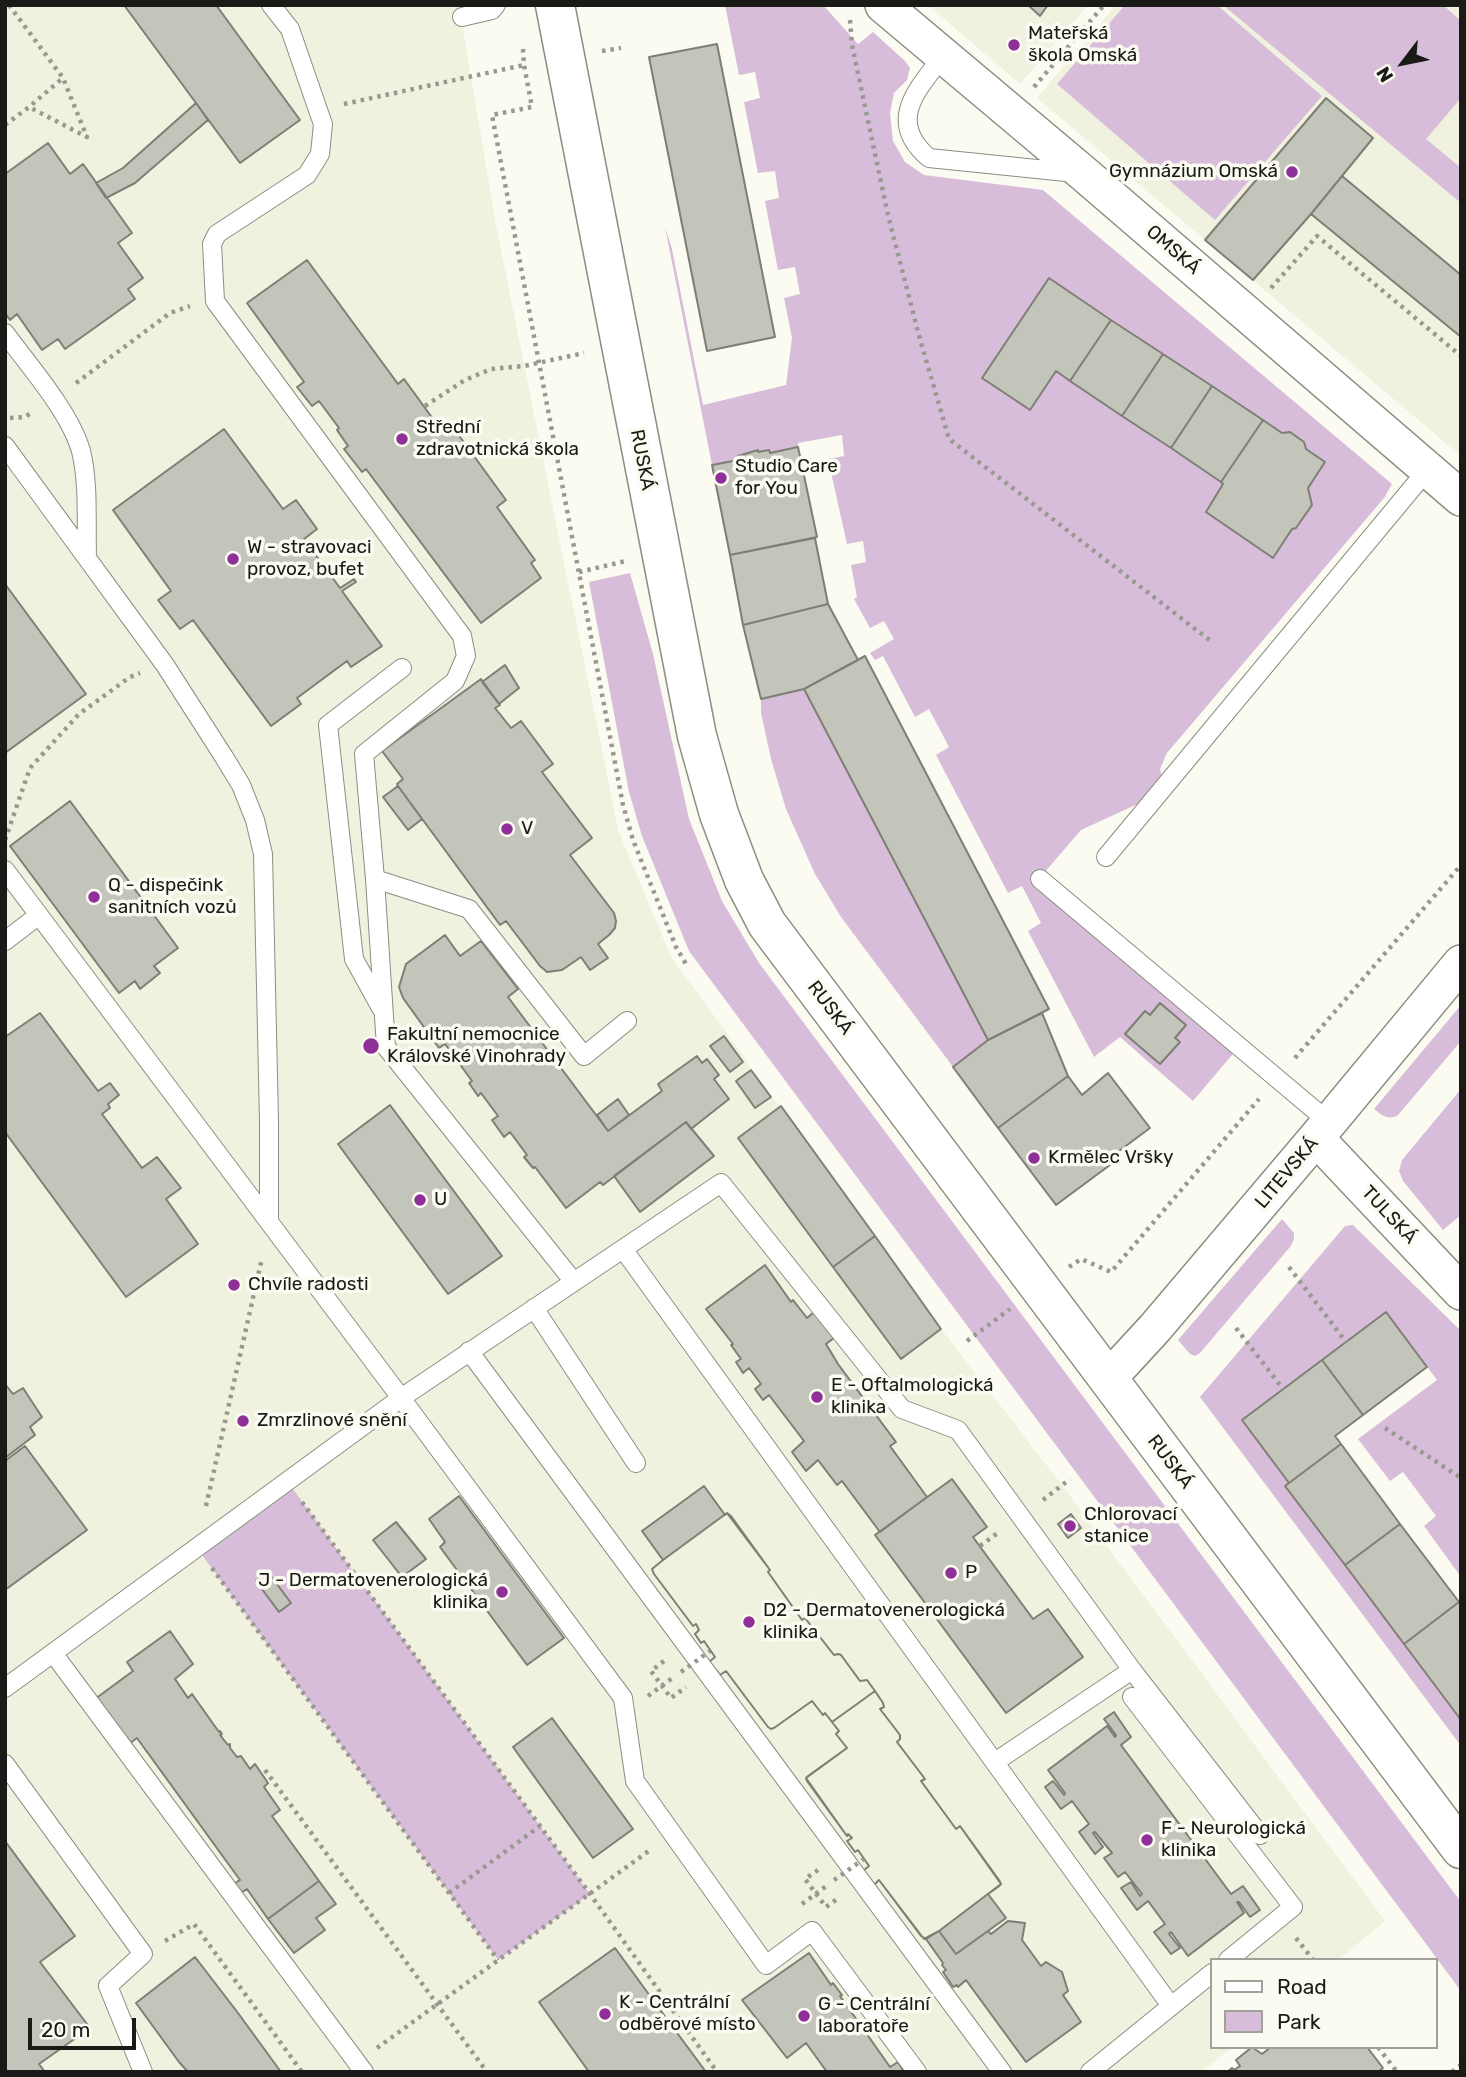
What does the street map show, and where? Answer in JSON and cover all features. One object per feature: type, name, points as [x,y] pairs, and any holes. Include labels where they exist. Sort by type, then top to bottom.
[{"type":"street","name":"RUSKÁ","points":[[555,5],[697,736],[719,814],[744,880],[767,924],[1461,1849]]},
{"type":"street","name":"OMSKÁ","points":[[883,5],[1461,498]]},
{"type":"street","name":"LITEVSKÁ","points":[[1108,1379],[1163,1319],[1323,1131],[1461,964]]},
{"type":"street","name":"TULSKÁ","points":[[1323,1131],[1461,1292]]},
{"type":"lane","points":[[271,5],[290,29],[323,124],[320,154],[307,174],[217,234],[212,244],[215,301],[461,636],[466,656],[455,681],[364,754],[386,1047],[574,1282]]},
{"type":"lane","points":[[462,17],[492,10],[496,5]]},
{"type":"lane","points":[[943,56],[914,95],[907,110],[911,136],[917,148],[929,158],[1083,173]]},
{"type":"lane","points":[[5,333],[74,432],[85,474],[87,558]]},
{"type":"lane","points":[[5,446],[165,665],[241,785],[255,821],[263,854],[269,1222]]},
{"type":"lane","points":[[1106,857],[1427,469]]},
{"type":"lane","points":[[383,1011],[354,959],[328,726],[402,668]]},
{"type":"lane","points":[[5,870],[623,1698],[635,1782],[766,1965],[812,1931],[917,2072]]},
{"type":"lane","points":[[375,879],[469,909],[583,1056],[627,1021]]},
{"type":"lane","points":[[1040,879],[1277,1079],[1323,1131]]},
{"type":"lane","points":[[5,941],[39,915]]},
{"type":"lane","points":[[5,1688],[401,1398],[721,1183],[902,1409],[958,1430],[1132,1670],[1260,1835]]},
{"type":"lane","points":[[623,1249],[1171,2006]]},
{"type":"lane","points":[[534,1308],[636,1463]]},
{"type":"lane","points":[[469,1351],[1002,2072]]},
{"type":"lane","points":[[53,1653],[361,2067]]},
{"type":"lane","points":[[995,1762],[1132,1670]]},
{"type":"lane","points":[[1132,1697],[1293,1907],[1230,1958]]},
{"type":"lane","points":[[5,1764],[143,1954],[108,1986],[143,2072]]},
{"type":"lane","points":[[1090,2072],[1210,1975]]},
{"type":"path","points":[[9,5],[63,78],[87,137],[29,107]]},
{"type":"path","points":[[1011,113],[1104,5]]},
{"type":"path","points":[[850,19],[852,45],[888,215],[949,439],[1212,642]]},
{"type":"path","points":[[522,37],[532,107],[492,116],[623,805],[633,840],[676,947],[686,964]]},
{"type":"path","points":[[318,110],[524,65]]},
{"type":"path","points":[[5,124],[63,78]]},
{"type":"path","points":[[1263,297],[1317,236],[1461,356]]},
{"type":"path","points":[[84,377],[178,309]]},
{"type":"path","points":[[425,406],[465,380],[491,369],[537,363],[620,346]]},
{"type":"path","points":[[579,572],[661,553]]},
{"type":"path","points":[[5,840],[30,768],[79,714],[130,677],[165,665]]},
{"type":"path","points":[[967,1341],[1081,1259],[1111,1272],[1461,865]]},
{"type":"path","points":[[269,1222],[197,1548],[498,1960]]},
{"type":"path","points":[[1289,1267],[1346,1342]]},
{"type":"path","points":[[1236,1328],[1283,1389]]},
{"type":"path","points":[[1385,1428],[1461,1478]]},
{"type":"path","points":[[287,1481],[717,2072]]},
{"type":"path","points":[[662,1686],[710,1651]]},
{"type":"path","points":[[651,1671],[671,1698]]},
{"type":"path","points":[[265,1770],[487,2072]]},
{"type":"path","points":[[449,1893],[540,1826]]},
{"type":"path","points":[[815,1894],[864,1858]]},
{"type":"path","points":[[361,2067],[436,2004],[631,1865]]},
{"type":"path","points":[[805,1879],[825,1907]]},
{"type":"path","points":[[143,1954],[194,1924],[302,2072]]},
{"type":"path","points":[[1380,2049],[1397,2072]]},
{"type":"path","points":[[1452,2072],[1461,2065]]},
{"type":"shaded area","name":"Fakultní nemocnice Královské Vinohrady","points":[[5,5],[459,5],[496,225],[618,830],[672,959],[941,1329],[1062,1485],[1385,1921],[1340,1958],[1210,1958],[1210,2049],[1230,2049],[1202,2072],[5,2072]]},
{"type":"shaded area","name":"Mateřská škola Omská","points":[[928,5],[1088,5],[1020,84]]},
{"type":"shaded area","name":"Gymnázium Omská","points":[[1116,5],[1461,5],[1461,456],[1037,98]]},
{"type":"green space","points":[[725,5],[823,5],[858,44],[873,32],[910,68],[907,80],[894,93],[890,113],[893,141],[905,162],[924,175],[1043,190],[1392,484],[1384,498],[1167,753],[1160,769],[1164,784],[1170,789],[1081,830],[1044,873],[1243,1042],[1193,1101],[1120,1037],[1094,1057],[1028,931],[1041,923],[1022,886],[1008,893],[936,755],[949,747],[929,709],[915,717],[883,656],[875,660],[870,653],[894,639],[884,621],[870,628],[854,599],[857,597],[851,565],[866,562],[863,541],[847,544],[828,459],[844,456],[842,435],[798,443],[798,447],[770,453],[769,450],[738,456],[738,460],[712,465],[665,227],[672,249],[703,405],[786,385],[792,338],[784,298],[800,294],[795,267],[778,270],[765,201],[779,198],[775,171],[758,173],[744,102],[760,98],[755,72],[739,75]],"holes":[[[1050,278],[1282,433],[1290,432],[1304,442],[1306,449],[1325,462],[1308,488],[1312,505],[1274,557],[1206,512],[1223,484],[1056,371],[1030,410],[982,378]],[[1160,1003],[1186,1025],[1175,1038],[1180,1042],[1160,1064],[1125,1034],[1144,1011],[1150,1015]]]},
{"type":"green space","points":[[1125,5],[1217,5],[1322,96],[1215,220],[1057,84]]},
{"type":"green space","points":[[1223,5],[1443,5],[1461,21],[1461,98],[1426,139],[1461,168],[1461,203]]},
{"type":"green space","points":[[630,573],[653,654],[689,819],[722,901],[759,963],[1461,1902],[1461,1991],[689,951],[642,836],[629,792],[589,582]]},
{"type":"green space","points":[[804,689],[988,1040],[953,1067],[841,917],[815,874],[786,809],[771,759],[761,713],[761,699]]},
{"type":"green space","points":[[1461,1005],[1461,1024],[1458,1027],[1461,1029],[1461,1041],[1398,1115],[1388,1117],[1374,1109]]},
{"type":"green space","points":[[1461,1089],[1461,1215],[1443,1230],[1403,1181],[1399,1171],[1402,1160]]},
{"type":"green space","points":[[1282,1219],[1294,1233],[1290,1247],[1200,1353],[1195,1356],[1190,1354],[1178,1340]]},
{"type":"green space","points":[[1353,1225],[1461,1331],[1461,1577],[1424,1526],[1436,1516],[1403,1472],[1390,1481],[1358,1439],[1437,1380],[1386,1312],[1242,1420],[1289,1483],[1286,1486],[1461,1720],[1461,1746],[1200,1397],[1345,1226]]},
{"type":"green space","points":[[287,1481],[590,1894],[498,1960],[197,1548]]},
{"type":"building","points":[[124,5],[216,5],[300,120],[240,163]]},
{"type":"building","points":[[1028,5],[1048,5],[1040,16]]},
{"type":"building","points":[[717,44],[775,337],[707,351],[649,57]]},
{"type":"building","points":[[1326,98],[1373,138],[1253,280],[1205,240]]},
{"type":"building","points":[[196,103],[208,120],[135,183],[106,198],[96,183],[123,168]]},
{"type":"building","points":[[48,143],[70,174],[83,164],[132,233],[118,243],[143,278],[128,289],[135,299],[65,349],[58,339],[42,350],[17,314],[10,320],[5,313],[5,174]]},
{"type":"building","points":[[1342,176],[1461,275],[1461,337],[1311,214]]},
{"type":"building","name":"Střední zdravotnická škola","points":[[307,260],[398,384],[404,379],[441,430],[444,432],[452,426],[506,500],[497,507],[535,560],[531,563],[541,578],[481,623],[366,469],[362,472],[344,449],[348,446],[337,430],[339,428],[319,401],[312,406],[297,387],[304,382],[247,303]]},
{"type":"building","points":[[1049,278],[1111,320],[1070,381],[1056,371],[1030,410],[982,378]]},
{"type":"building","points":[[1111,320],[1163,354],[1122,416],[1070,381]]},
{"type":"building","points":[[1163,354],[1212,386],[1171,448],[1122,416]]},
{"type":"building","points":[[1212,386],[1263,420],[1221,482],[1171,448]]},
{"type":"building","points":[[1263,420],[1282,433],[1290,432],[1304,442],[1306,449],[1325,462],[1308,488],[1312,505],[1273,558],[1206,512],[1223,484],[1221,482]]},
{"type":"building","name":"W - stravovaci provoz, bufet","points":[[224,429],[283,509],[296,500],[317,529],[304,539],[340,588],[354,579],[356,582],[342,591],[382,646],[351,667],[347,661],[297,698],[301,704],[271,726],[193,620],[180,629],[158,600],[171,591],[113,510]]},
{"type":"building","points":[[798,447],[817,537],[730,555],[712,465],[738,460],[738,456],[758,450],[769,450],[770,453]]},
{"type":"building","points":[[815,538],[828,604],[743,625],[730,555]]},
{"type":"building","points":[[5,584],[86,694],[5,753]]},
{"type":"building","points":[[828,604],[858,660],[804,689],[761,699],[743,625]]},
{"type":"building","points":[[865,656],[1049,1009],[988,1040],[804,689]]},
{"type":"building","points":[[505,665],[519,688],[499,704],[482,682]]},
{"type":"building","name":"V","points":[[481,679],[500,705],[495,708],[511,728],[521,721],[553,764],[542,772],[592,838],[570,855],[614,913],[616,921],[615,928],[598,944],[608,958],[590,970],[581,957],[562,970],[547,972],[506,921],[500,925],[398,786],[403,779],[382,751]]},
{"type":"building","points":[[398,786],[422,819],[408,830],[383,797]]},
{"type":"building","name":"Q - dispečink sanitních vozů","points":[[70,801],[178,948],[154,966],[160,973],[140,989],[135,981],[119,993],[10,846]]},
{"type":"building","points":[[445,935],[460,956],[481,941],[518,989],[508,997],[608,1131],[662,1091],[658,1084],[697,1056],[702,1063],[707,1059],[719,1075],[714,1079],[729,1099],[691,1129],[686,1122],[603,1185],[600,1182],[566,1208],[535,1167],[524,1157],[527,1155],[510,1132],[504,1137],[492,1120],[498,1116],[481,1093],[478,1096],[469,1083],[472,1081],[445,1044],[439,1048],[403,998],[399,987],[406,964]]},
{"type":"building","points":[[1160,1003],[1186,1025],[1175,1038],[1180,1042],[1160,1064],[1125,1034],[1145,1011],[1150,1015]]},
{"type":"building","points":[[40,1013],[98,1091],[110,1083],[119,1095],[108,1104],[110,1108],[102,1114],[142,1168],[157,1157],[181,1188],[166,1199],[198,1244],[126,1297],[5,1132],[5,1037]]},
{"type":"building","points":[[1042,1013],[1068,1076],[998,1128],[953,1067],[988,1040]]},
{"type":"building","points":[[724,1036],[743,1062],[730,1072],[710,1046]]},
{"type":"building","points":[[751,1070],[771,1097],[755,1108],[736,1081]]},
{"type":"building","points":[[1108,1073],[1150,1128],[1107,1160],[1110,1165],[1056,1205],[998,1128],[1068,1076],[1082,1095]]},
{"type":"building","points":[[618,1099],[629,1115],[608,1131],[597,1115]]},
{"type":"building","name":"U","points":[[390,1105],[502,1256],[448,1294],[338,1144]]},
{"type":"building","points":[[781,1106],[875,1236],[833,1267],[738,1138]]},
{"type":"building","points":[[686,1122],[714,1156],[640,1212],[614,1176]]},
{"type":"building","points":[[875,1236],[941,1329],[901,1359],[833,1267]]},
{"type":"building","name":"E - Oftalmologická klinika","points":[[765,1265],[791,1302],[793,1300],[807,1318],[814,1312],[834,1338],[826,1344],[896,1442],[890,1446],[927,1497],[880,1532],[842,1481],[837,1485],[818,1460],[806,1471],[792,1452],[804,1441],[769,1395],[763,1400],[755,1389],[761,1384],[749,1368],[743,1373],[736,1362],[741,1359],[731,1345],[733,1344],[706,1309]]},
{"type":"building","points":[[1386,1312],[1427,1367],[1363,1415],[1322,1360]]},
{"type":"building","points":[[1322,1360],[1363,1415],[1335,1436],[1341,1444],[1289,1483],[1242,1420]]},
{"type":"building","points":[[5,1384],[13,1394],[23,1388],[42,1417],[30,1427],[35,1435],[5,1458]]},
{"type":"building","points":[[1341,1444],[1400,1524],[1345,1565],[1285,1486]]},
{"type":"building","points":[[25,1446],[87,1530],[5,1590],[5,1461]]},
{"type":"building","name":"P","points":[[952,1479],[987,1527],[973,1537],[1033,1619],[1048,1609],[1083,1657],[1006,1713],[875,1535]]},
{"type":"building","points":[[704,1486],[725,1515],[727,1513],[731,1516],[802,1620],[805,1618],[834,1655],[841,1655],[860,1681],[867,1680],[883,1703],[884,1707],[880,1709],[900,1735],[897,1742],[925,1779],[921,1781],[956,1829],[960,1826],[999,1880],[1001,1884],[988,1894],[1006,1918],[956,1954],[939,1931],[924,1939],[879,1880],[874,1885],[863,1871],[869,1866],[858,1850],[855,1852],[847,1841],[852,1838],[848,1834],[847,1836],[807,1781],[808,1776],[847,1748],[836,1734],[839,1731],[825,1713],[823,1715],[812,1701],[774,1728],[768,1727],[726,1671],[720,1675],[709,1662],[715,1657],[704,1641],[701,1643],[695,1634],[699,1630],[696,1624],[693,1626],[654,1574],[652,1569],[663,1560],[642,1531]]},
{"type":"building","name":"J - Dermatovenerologická klinika","points":[[459,1496],[564,1638],[527,1665],[440,1547],[445,1542],[429,1519]]},
{"type":"building","name":"D2 - Dermatovenerologická klinika","points":[[727,1513],[770,1570],[768,1572],[802,1620],[805,1618],[834,1655],[841,1655],[860,1681],[867,1680],[875,1691],[832,1722],[812,1701],[774,1728],[768,1727],[726,1671],[720,1675],[709,1662],[715,1657],[704,1641],[701,1643],[695,1634],[699,1630],[696,1624],[693,1626],[654,1574],[652,1569]]},
{"type":"building","name":"Chlorovací stanice","points":[[1071,1514],[1081,1528],[1068,1538],[1058,1524]]},
{"type":"building","points":[[396,1522],[426,1559],[402,1577],[373,1540]]},
{"type":"building","points":[[1400,1524],[1459,1602],[1404,1644],[1345,1565]]},
{"type":"building","points":[[268,1572],[291,1603],[279,1612],[256,1581]]},
{"type":"building","points":[[1459,1602],[1461,1605],[1461,1720],[1404,1644]]},
{"type":"building","points":[[170,1631],[193,1664],[175,1679],[188,1698],[192,1694],[237,1757],[241,1756],[250,1769],[255,1764],[268,1783],[264,1787],[280,1810],[272,1816],[319,1881],[268,1919],[247,1889],[239,1894],[232,1885],[240,1880],[137,1738],[129,1744],[95,1699],[133,1671],[127,1662]]},
{"type":"building","points":[[875,1691],[883,1703],[884,1707],[880,1709],[900,1735],[897,1742],[925,1779],[921,1781],[956,1829],[960,1826],[1001,1884],[926,1939],[879,1880],[874,1885],[863,1871],[869,1866],[858,1850],[855,1852],[847,1841],[852,1838],[848,1834],[847,1836],[806,1778],[847,1748],[836,1734],[839,1731],[832,1722]]},
{"type":"building","name":"F - Neurologická klinika","points":[[1114,1712],[1131,1737],[1121,1745],[1231,1894],[1243,1886],[1260,1910],[1250,1917],[1237,1902],[1244,1913],[1188,1956],[1171,1932],[1169,1934],[1180,1948],[1171,1954],[1154,1932],[1165,1924],[1148,1901],[1137,1910],[1121,1888],[1131,1882],[1140,1896],[1142,1894],[1125,1872],[1118,1877],[1104,1858],[1112,1853],[1095,1832],[1093,1833],[1103,1847],[1095,1854],[1079,1832],[1089,1824],[1072,1801],[1061,1809],[1045,1787],[1053,1781],[1064,1795],[1048,1770],[1107,1726],[1115,1737],[1104,1719]]},
{"type":"building","points":[[552,1718],[633,1829],[593,1858],[513,1747]]},
{"type":"building","points":[[5,1841],[75,1936],[40,1962],[90,2028],[39,2064],[45,2072],[5,2072]]},
{"type":"building","points":[[319,1881],[336,1904],[316,1918],[325,1930],[294,1953],[268,1919]]},
{"type":"building","points":[[1008,1921],[1025,1923],[1022,1940],[1041,1966],[1046,1962],[1062,1972],[1068,1991],[1063,1995],[1081,2022],[1026,2062],[966,1980],[958,1987],[953,1987],[943,1972],[946,1970],[943,1963],[926,1939],[939,1931],[956,1954],[988,1931],[991,1934]]},
{"type":"building","name":"K - Centrální odběrové místo","points":[[615,1948],[706,2072],[589,2072],[539,2002]]},
{"type":"building","name":"G - Centrální laboratoře","points":[[809,1953],[831,1985],[833,1983],[842,1995],[840,1996],[890,2067],[898,2062],[904,2072],[827,2072],[806,2043],[787,2058],[742,2000]]},
{"type":"building","points":[[195,1957],[281,2072],[188,2072],[179,2062],[136,2003]]},
{"type":"building","points":[[1250,2049],[1262,2054],[1268,2049],[1369,2049],[1383,2068],[1378,2072],[1227,2072],[1240,2066],[1236,2060]]},
{"type":"place","name":"Mateřská škola Omská","points":[[1014,45]]},
{"type":"place","name":"Gymnázium Omská","points":[[1292,172]]},
{"type":"place","name":"Střední zdravotnická škola","points":[[402,439]]},
{"type":"place","name":"Studio Care for You","points":[[721,478]]},
{"type":"place","name":"W - stravovaci provoz, bufet","points":[[233,559]]},
{"type":"place","name":"V","points":[[507,829]]},
{"type":"place","name":"Q - dispečink sanitních vozů","points":[[94,897]]},
{"type":"place","name":"Fakultní nemocnice Královské Vinohrady","points":[[371,1046]]},
{"type":"place","name":"Krmělec Vršky","points":[[1034,1158]]},
{"type":"place","name":"U","points":[[420,1200]]},
{"type":"place","name":"Chvíle radosti","points":[[234,1285]]},
{"type":"place","name":"E - Oftalmologická klinika","points":[[817,1397]]},
{"type":"place","name":"Zmrzlinové snění","points":[[243,1421]]},
{"type":"place","name":"Chlorovací stanice","points":[[1070,1526]]},
{"type":"place","name":"P","points":[[951,1573]]},
{"type":"place","name":"J - Dermatovenerologická klinika","points":[[502,1592]]},
{"type":"place","name":"D2 - Dermatovenerologická klinika","points":[[749,1622]]},
{"type":"place","name":"F - Neurologická klinika","points":[[1147,1840]]},
{"type":"place","name":"K - Centrální odběrové místo","points":[[605,2014]]},
{"type":"place","name":"G - Centrální laboratoře","points":[[804,2016]]}]
